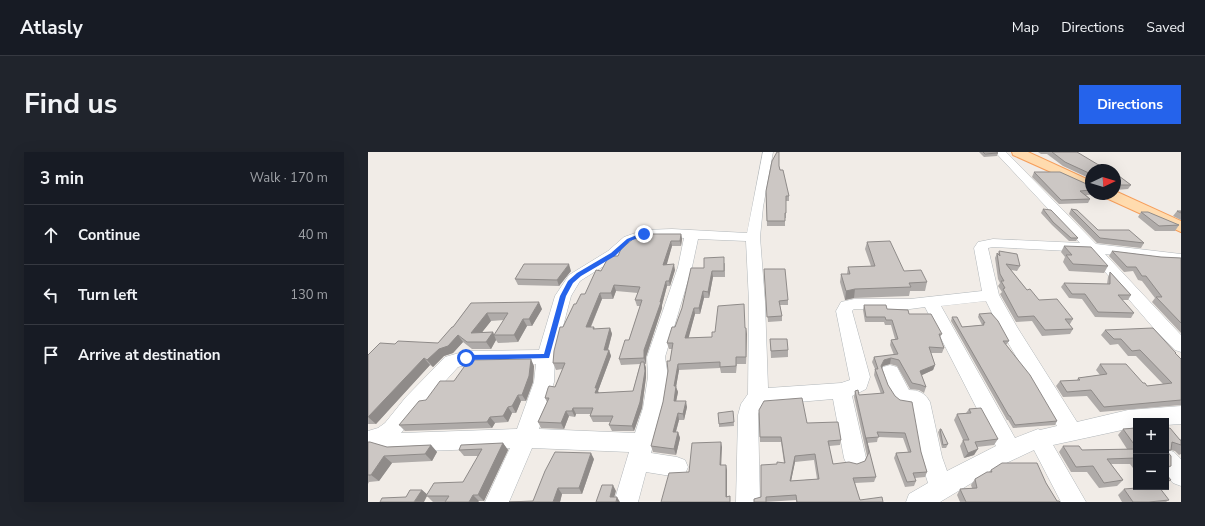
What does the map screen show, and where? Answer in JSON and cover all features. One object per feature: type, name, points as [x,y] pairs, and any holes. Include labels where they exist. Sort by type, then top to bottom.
[{"type":"main road","points":[[1018,152],[1085,183]]},
{"type":"main road","points":[[1121,200],[1181,227]]},
{"type":"street","points":[[758,397],[758,302],[753,237],[757,207],[768,152]]},
{"type":"street","points":[[1000,152],[1092,248],[1163,328],[1181,346]]},
{"type":"street","points":[[497,502],[525,438],[544,382],[546,357],[563,296],[574,278],[613,254],[629,240],[653,232],[753,237]]},
{"type":"street","points":[[626,502],[653,408],[658,378],[656,357],[685,267],[692,234]]},
{"type":"street","points":[[1072,432],[1009,329],[991,295],[981,248],[983,245],[993,243],[1092,248],[1175,257],[1181,269]]},
{"type":"street","points":[[748,502],[748,414],[751,404],[758,397],[841,391],[851,389],[859,384],[860,377],[844,311],[847,306],[854,304],[910,304],[991,295]]},
{"type":"street","points":[[930,301],[1010,450]]},
{"type":"street","points":[[1163,328],[1181,329]]},
{"type":"street","points":[[375,439],[392,429],[413,403],[452,362],[466,358],[546,357]]},
{"type":"street","points":[[890,372],[902,396],[906,399],[915,398],[920,402],[931,457],[942,488]]},
{"type":"street","points":[[841,391],[855,458]]},
{"type":"street","points":[[918,502],[968,471],[1038,438],[1181,415]]},
{"type":"street","points":[[375,439],[394,443],[525,438],[641,452],[677,466]]},
{"type":"street","points":[[1038,438],[1074,502]]},
{"type":"street","points":[[1169,462],[1181,475]]},
{"type":"building","points":[[777,152],[779,152],[779,166],[780,170],[783,170],[789,196],[786,196],[785,221],[767,221],[766,191],[772,161]]},
{"type":"building","points":[[983,152],[996,152],[998,153],[985,154]]},
{"type":"building","points":[[1052,152],[1077,152],[1097,164],[1085,164],[1085,171],[1065,162]]},
{"type":"building","points":[[1034,172],[1060,172],[1085,183],[1085,191],[1080,191],[1085,195],[1085,199],[1061,200]]},
{"type":"building","points":[[1121,178],[1131,185],[1121,185]]},
{"type":"building","points":[[1043,209],[1051,210],[1078,238],[1071,238],[1053,222]]},
{"type":"building","points":[[1071,209],[1077,210],[1098,230],[1129,230],[1144,243],[1100,238]]},
{"type":"building","points":[[1141,212],[1148,212],[1179,225],[1159,226]]},
{"type":"building","points":[[645,234],[681,234],[680,241],[671,241],[663,265],[674,264],[669,281],[666,281],[661,302],[644,350],[644,358],[619,359],[625,340],[629,340],[642,300],[635,300],[640,287],[614,285],[611,293],[600,293],[586,327],[594,327],[593,329],[610,328],[604,350],[609,350],[595,388],[597,388],[595,393],[633,391],[641,362],[644,362],[645,371],[640,402],[632,426],[609,425],[613,416],[590,416],[593,408],[573,408],[572,411],[566,411],[561,423],[538,422],[549,398],[545,398],[548,388],[549,386],[555,387],[565,363],[553,363],[554,351],[560,327],[563,327],[574,304],[576,304],[581,294],[585,294],[596,270],[601,271],[608,258],[618,256],[621,249],[633,239]]},
{"type":"building","points":[[890,241],[904,271],[921,270],[927,282],[909,283],[911,287],[855,289],[846,291],[841,274],[850,274],[848,267],[875,266],[867,242]]},
{"type":"building","points":[[1064,246],[1091,247],[1108,266],[1073,264],[1066,255],[1072,255]]},
{"type":"building","points":[[999,251],[1017,254],[1020,266],[1006,264],[1027,290],[1030,289],[1039,300],[1057,299],[1073,319],[1065,319],[1073,329],[1045,330],[1034,316],[1018,317],[1003,289],[1005,288],[1001,281],[1004,281],[1000,274],[997,253],[1000,256]]},
{"type":"building","points":[[1112,251],[1181,258],[1181,323],[1156,297],[1162,297],[1146,276],[1142,276],[1136,267],[1127,267]]},
{"type":"building","points":[[724,257],[724,271],[712,271],[708,292],[703,291],[699,308],[694,308],[685,338],[712,337],[712,332],[715,332],[718,306],[744,304],[746,357],[736,357],[736,366],[720,367],[720,362],[678,364],[674,386],[676,386],[674,401],[686,401],[683,414],[678,413],[673,432],[678,432],[674,449],[651,446],[663,402],[668,371],[667,361],[670,361],[673,343],[667,343],[672,327],[675,327],[682,308],[691,268],[704,268],[704,258]]},
{"type":"building","points":[[524,264],[569,264],[557,280],[515,279]]},
{"type":"building","points":[[764,269],[785,269],[788,300],[779,301],[782,316],[767,317]]},
{"type":"building","points":[[1110,272],[1131,295],[1118,295],[1134,313],[1098,312],[1085,294],[1072,294],[1064,283],[1110,284]]},
{"type":"building","points":[[539,302],[529,319],[523,319],[514,335],[494,335],[508,313],[487,313],[471,333],[493,332],[486,342],[467,342],[458,335],[448,346],[439,349],[427,360],[424,358],[368,417],[368,355],[380,343],[395,344],[398,341],[438,343],[453,327],[471,303]]},
{"type":"building","points":[[864,305],[886,305],[887,309],[908,310],[909,314],[931,314],[942,334],[939,334],[944,348],[929,347],[935,365],[920,371],[926,387],[912,383],[899,360],[891,358],[884,360],[881,366],[888,385],[895,396],[900,400],[912,402],[921,452],[927,472],[913,473],[916,481],[907,482],[896,453],[911,452],[905,433],[877,432],[879,437],[866,438],[876,477],[853,478],[860,500],[882,497],[883,502],[797,502],[796,495],[766,497],[766,502],[754,502],[754,499],[761,497],[761,465],[777,464],[777,462],[785,463],[781,437],[760,437],[759,410],[764,401],[802,398],[807,423],[838,422],[841,440],[828,441],[833,464],[849,462],[857,464],[865,461],[869,452],[855,391],[858,390],[859,395],[884,393],[875,369],[878,369],[874,357],[898,354],[891,340],[898,339],[892,320],[886,320],[885,317],[866,317]],"holes":[[[815,454],[819,479],[790,481],[795,456]]]},
{"type":"building","points":[[991,313],[998,321],[1009,341],[1003,341],[1030,375],[1057,421],[1015,425],[952,317],[957,317],[962,327],[984,325],[983,323],[985,323],[979,314]]},
{"type":"building","points":[[1153,328],[1181,359],[1181,400],[1104,407],[1091,390],[1067,392],[1060,381],[1080,380],[1078,378],[1107,374],[1100,364],[1126,364],[1147,386],[1172,383],[1140,350],[1132,351],[1121,339],[1114,339],[1105,330]]},
{"type":"building","points":[[770,339],[787,339],[788,350],[771,351]]},
{"type":"building","points":[[531,359],[529,376],[522,395],[518,395],[512,406],[508,407],[503,416],[490,417],[487,422],[399,425],[419,401],[426,400],[440,381],[454,381],[469,360]]},
{"type":"building","points":[[981,408],[998,439],[975,442],[978,449],[968,453],[963,440],[969,440],[957,414],[971,413],[969,409]]},
{"type":"building","points":[[733,411],[734,422],[719,424],[718,413]]},
{"type":"building","points":[[1133,428],[1133,443],[1123,429]]},
{"type":"building","points":[[1169,428],[1181,440],[1181,445],[1172,442],[1171,450],[1169,450]]},
{"type":"building","points":[[941,429],[948,444],[943,445]]},
{"type":"building","points":[[368,442],[387,447],[431,445],[425,454],[384,456],[371,475],[368,475]]},
{"type":"building","points":[[721,442],[720,465],[726,465],[726,497],[730,496],[730,502],[661,502],[669,473],[689,472],[692,443]]},
{"type":"building","points":[[503,443],[478,495],[473,495],[469,502],[445,502],[449,496],[426,496],[434,483],[463,482],[482,449],[459,450],[461,445]]},
{"type":"building","points":[[1063,446],[1079,446],[1082,450],[1133,449],[1133,458],[1107,459],[1123,480],[1104,483],[1093,466],[1076,467]]},
{"type":"building","points":[[555,452],[591,453],[579,488],[558,488],[553,502],[509,502],[533,501],[545,471]]},
{"type":"building","points":[[1169,454],[1171,456],[1171,466],[1169,466]]},
{"type":"building","points":[[1002,463],[1037,463],[1046,483],[1057,501],[1060,502],[966,502],[960,489],[977,488],[975,479],[987,472],[992,472],[991,470]]},
{"type":"building","points":[[602,485],[613,485],[610,497],[617,497],[616,502],[596,502]]},
{"type":"building","points":[[1124,489],[1161,490],[1169,500],[1133,502]]},
{"type":"building","points":[[410,490],[422,490],[414,502],[380,502],[382,498],[406,497]]},
{"type":"route","points":[[466,358],[546,357],[563,296],[570,282],[613,254],[629,240],[644,234]]}]
